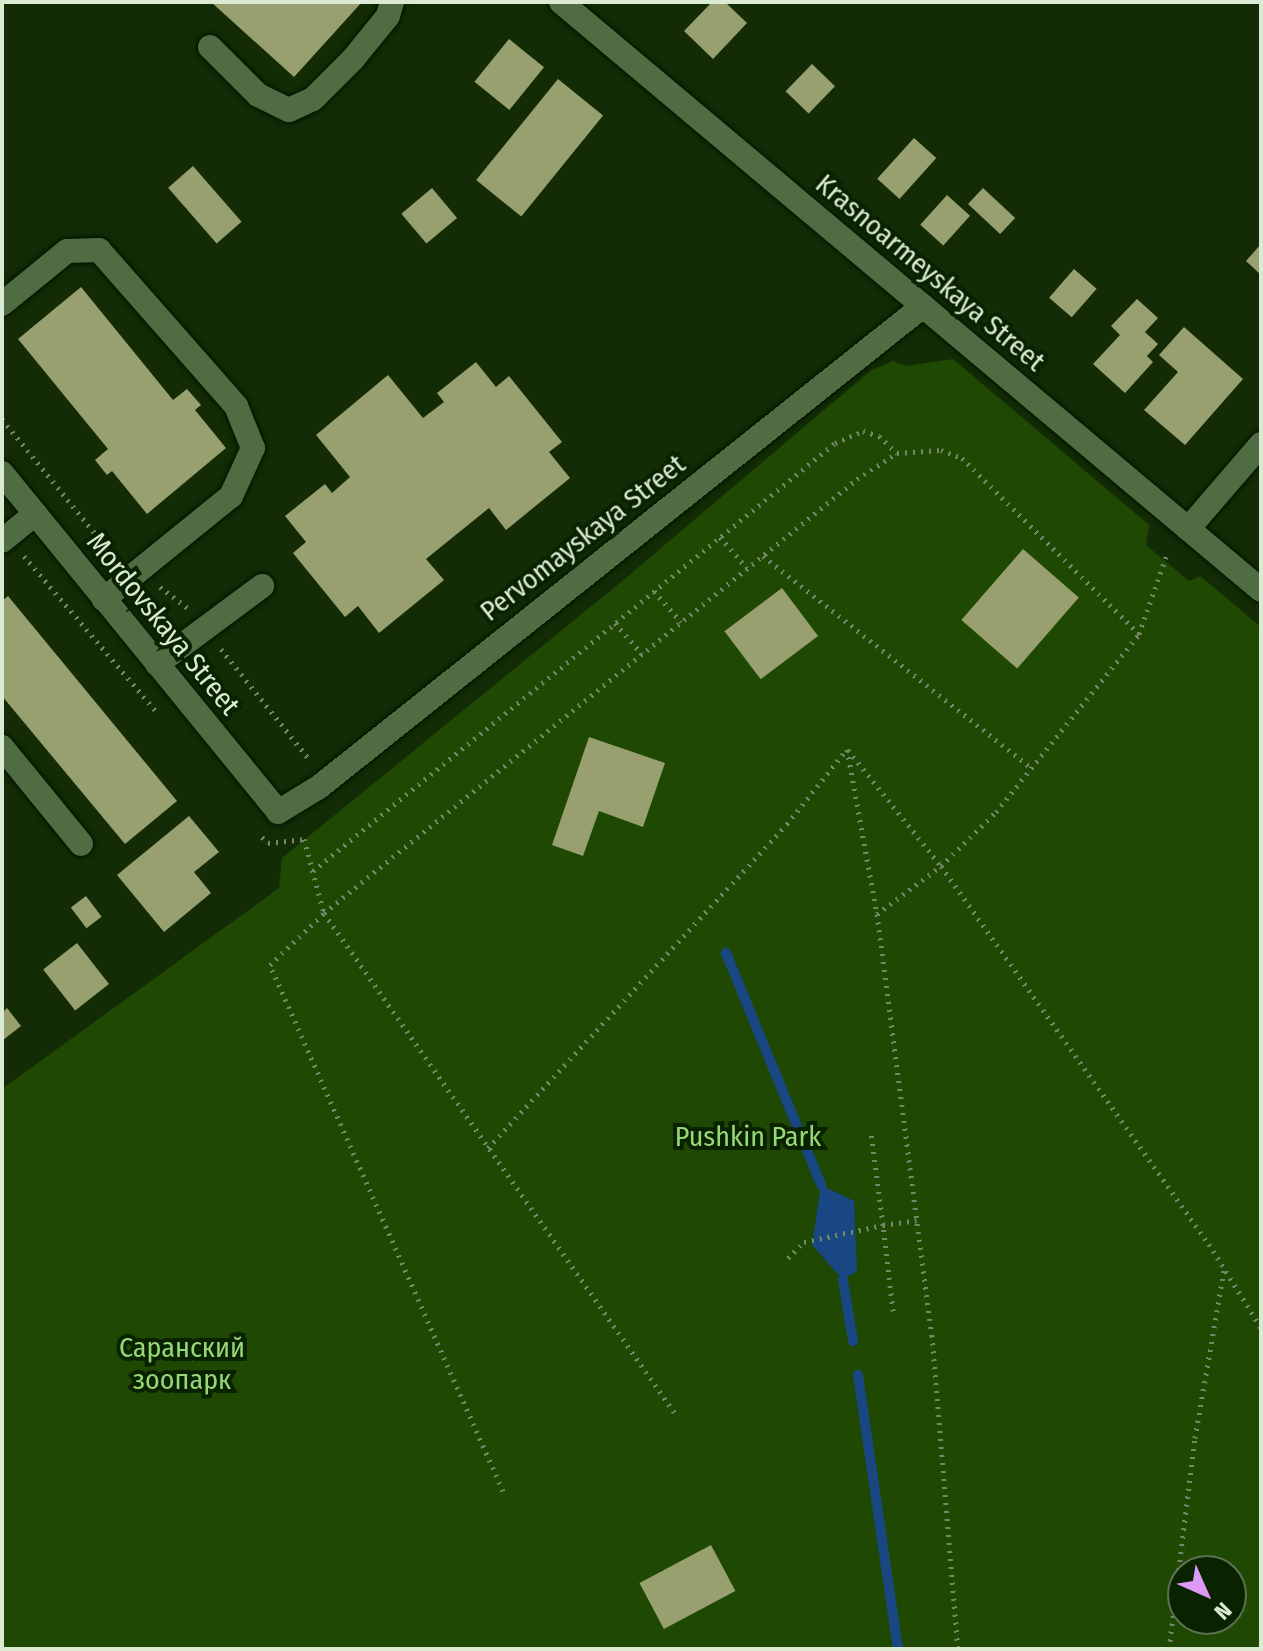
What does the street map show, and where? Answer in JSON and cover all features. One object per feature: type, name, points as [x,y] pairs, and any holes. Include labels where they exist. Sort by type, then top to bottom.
[{"type":"street","points":[[210,47],[258,95],[289,110],[313,99],[353,59],[388,16],[392,2]]},
{"type":"street","name":"Krasnoarmeyskaya Street","points":[[561,2],[1261,590]]},
{"type":"street","points":[[2,304],[67,251],[99,250],[236,406],[253,448],[231,496],[104,599]]},
{"type":"street","name":"Pervomayskaya Street","points":[[278,812],[319,787],[923,306]]},
{"type":"street","points":[[1188,529],[1261,444]]},
{"type":"street","name":"Mordovskaya Street","points":[[2,473],[278,812]]},
{"type":"street","points":[[2,541],[35,514]]},
{"type":"street","points":[[157,664],[262,586]]},
{"type":"street","points":[[2,747],[81,844]]},
{"type":"path","points":[[2,419],[107,552],[186,605],[316,767]]},
{"type":"path","points":[[313,871],[835,443],[863,431],[879,436],[897,453]]},
{"type":"path","points":[[503,1491],[270,965],[324,913],[747,568],[897,453],[941,450],[962,458],[1139,634]]},
{"type":"path","points":[[720,537],[747,568]]},
{"type":"path","points":[[877,914],[941,866],[1031,768],[1139,634],[1167,554]]},
{"type":"path","points":[[763,556],[1031,768]]},
{"type":"path","points":[[654,591],[681,622]]},
{"type":"path","points":[[615,623],[642,654]]},
{"type":"path","points":[[488,1148],[787,824],[847,749]]},
{"type":"path","points":[[847,749],[941,866],[1225,1269],[1261,1328]]},
{"type":"path","points":[[847,749],[877,914],[917,1220],[958,1649]]},
{"type":"path","points":[[304,839],[324,913],[674,1412]]},
{"type":"path","points":[[871,1132],[893,1311]]},
{"type":"path","points":[[788,1258],[804,1242],[917,1220]]},
{"type":"path","points":[[1169,1649],[1195,1438],[1225,1269]]},
{"type":"green space","name":"Pushkin Park","points":[[953,359],[1149,525],[1146,545],[1189,581],[1200,576],[1261,627],[1261,1649],[2,1649],[2,1089],[279,888],[282,858],[621,582],[870,371],[893,361],[905,366]]},
{"type":"water","points":[[821,1185],[854,1201],[857,1271],[843,1280],[812,1245]]},
{"type":"building","points":[[211,2],[362,2],[294,77]]},
{"type":"building","points":[[712,2],[725,2],[747,23],[713,59],[684,31]]},
{"type":"building","points":[[509,39],[544,67],[509,110],[474,82]]},
{"type":"building","points":[[812,64],[835,86],[809,114],[786,91]]},
{"type":"building","points":[[558,79],[603,116],[521,217],[476,180]]},
{"type":"building","points":[[914,138],[936,158],[899,199],[877,179]]},
{"type":"building","points":[[193,166],[242,222],[217,243],[168,188]]},
{"type":"building","points":[[432,188],[457,218],[426,244],[401,214]]},
{"type":"building","points":[[983,188],[1015,218],[1000,234],[968,204]]},
{"type":"building","points":[[947,195],[970,216],[943,245],[920,225]]},
{"type":"building","points":[[1261,244],[1261,275],[1246,261]]},
{"type":"building","points":[[1074,269],[1097,289],[1072,317],[1049,298]]},
{"type":"building","points":[[81,287],[173,400],[187,389],[201,405],[195,410],[226,448],[147,514],[112,471],[107,475],[95,460],[108,449],[18,339]]},
{"type":"building","points":[[1137,299],[1158,318],[1145,332],[1158,344],[1147,356],[1153,362],[1125,393],[1093,364],[1120,335],[1111,326]]},
{"type":"building","points":[[1184,327],[1243,379],[1185,445],[1144,410],[1178,372],[1159,355]]},
{"type":"building","points":[[476,362],[496,387],[509,376],[562,442],[549,452],[570,478],[506,530],[489,508],[426,559],[444,580],[379,633],[358,606],[345,617],[293,553],[306,542],[285,516],[325,484],[332,493],[350,477],[316,435],[388,375],[423,418],[444,402],[437,393]]},
{"type":"building","points":[[1023,549],[1079,598],[1017,668],[961,620]]},
{"type":"building","points":[[782,588],[818,636],[761,679],[724,631]]},
{"type":"building","points":[[8,596],[177,801],[125,844],[2,696],[2,601]]},
{"type":"building","points":[[589,737],[665,763],[643,827],[599,811],[583,856],[552,845]]},
{"type":"building","points":[[189,816],[219,852],[194,872],[211,893],[164,932],[117,875]]},
{"type":"building","points":[[86,896],[102,917],[86,928],[71,907]]},
{"type":"building","points":[[77,943],[109,984],[75,1010],[43,969]]},
{"type":"building","points":[[7,1008],[21,1026],[3,1040],[2,1013]]},
{"type":"building","points":[[711,1545],[735,1591],[664,1629],[639,1583]]},
{"type":"waterway","points":[[726,953],[821,1185]]},
{"type":"waterway","points":[[843,1280],[853,1341]]},
{"type":"waterway","points":[[858,1375],[898,1649]]},
{"type":"park label","name":"Саранский зоопарк","points":[[182,1364]]}]
